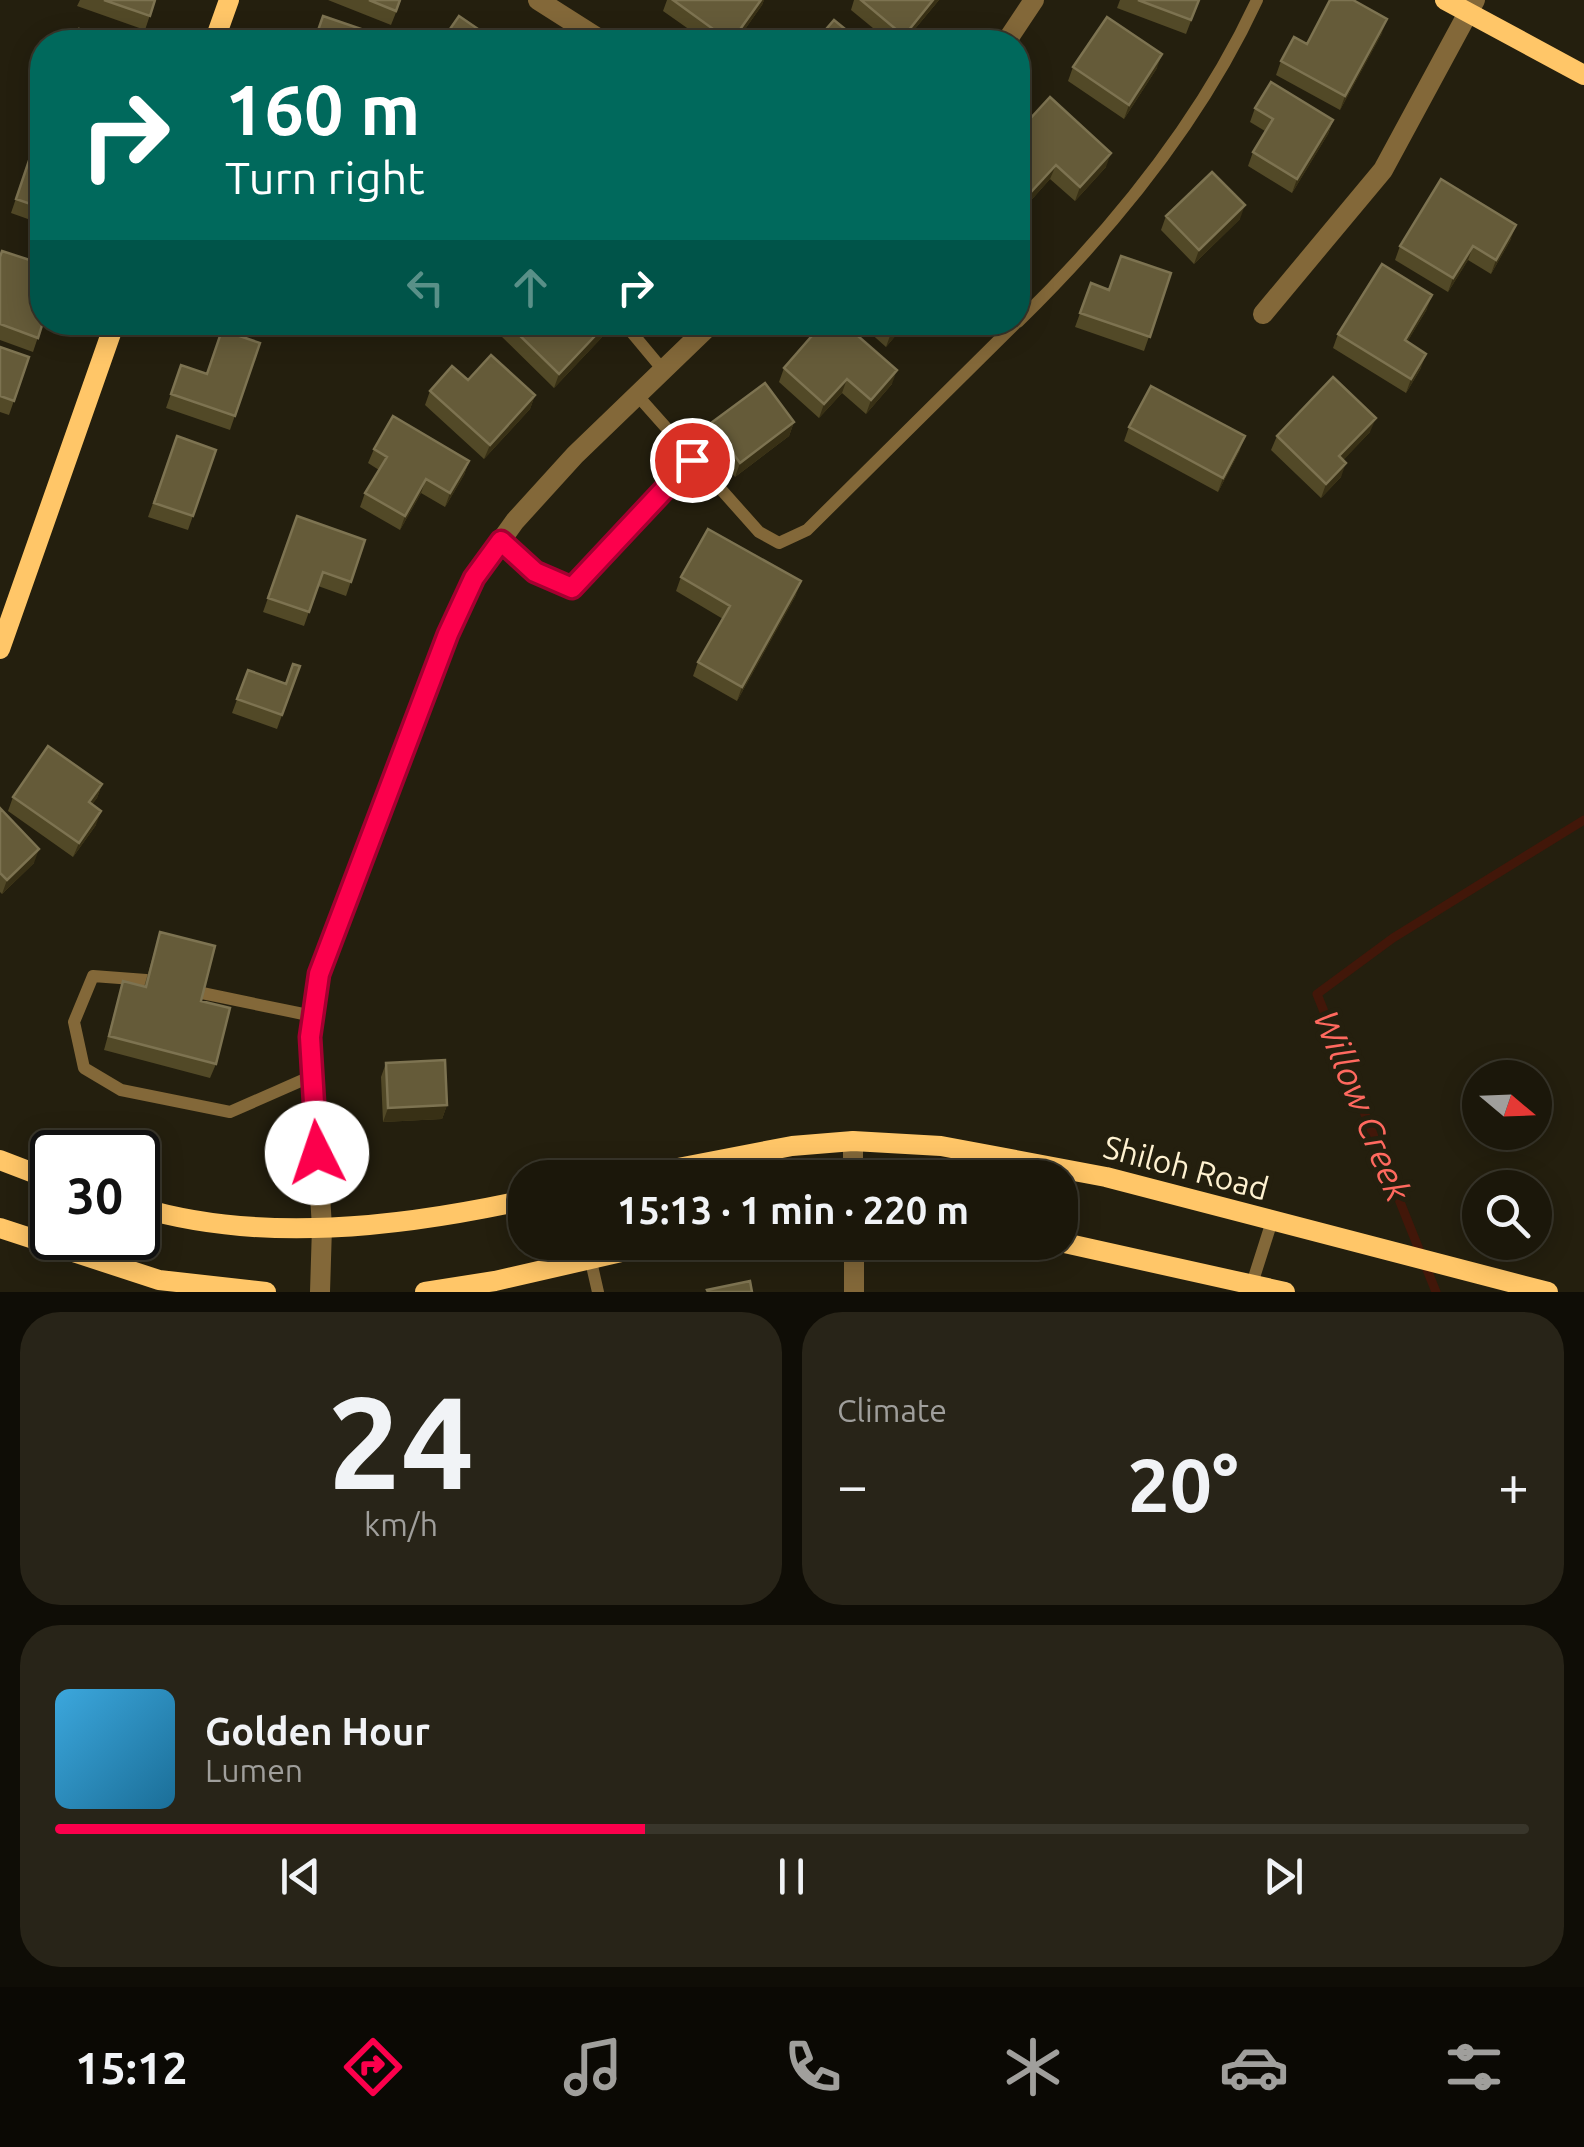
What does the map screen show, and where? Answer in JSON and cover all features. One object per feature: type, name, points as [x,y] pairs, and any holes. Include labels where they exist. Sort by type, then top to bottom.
[{"type":"main road","points":[[218,30],[229,0]]},
{"type":"main road","points":[[1445,0],[1472,6],[1584,75]]},
{"type":"main road","points":[[0,649],[110,335]]},
{"type":"main road","name":"Shiloh Road","points":[[718,1160],[774,1149],[853,1141],[941,1146],[1106,1177],[1548,1292]]},
{"type":"main road","points":[[0,1160],[30,1172]]},
{"type":"main road","points":[[160,1213],[322,1227],[449,1216],[508,1204]]},
{"type":"main road","points":[[0,1228],[159,1280],[266,1292]]},
{"type":"main road","points":[[1078,1246],[1250,1288],[1285,1292]]},
{"type":"main road","points":[[425,1292],[494,1281],[578,1260]]},
{"type":"street","points":[[538,0],[585,30]]},
{"type":"street","points":[[1014,30],[1034,0]]},
{"type":"street","points":[[1264,314],[1383,170],[1472,6]]},
{"type":"street","points":[[320,1292],[322,1227],[312,1076],[313,1016],[319,974],[441,652],[474,578],[501,541],[575,455],[699,335]]},
{"type":"street","points":[[853,1141],[853,1160]]},
{"type":"street","points":[[854,1260],[854,1292]]},
{"type":"lane","points":[[1030,310],[1057,284],[1194,116],[1228,61],[1257,0]]},
{"type":"lane","points":[[633,335],[663,370]]},
{"type":"lane","points":[[637,395],[759,532],[778,542],[807,530],[1004,335]]},
{"type":"lane","points":[[501,541],[535,572],[572,588],[692,460]]},
{"type":"lane","points":[[146,980],[93,976],[74,1022],[84,1068],[120,1090],[230,1112],[312,1076]]},
{"type":"lane","points":[[202,993],[313,1016]]},
{"type":"lane","points":[[1250,1288],[1272,1221]]},
{"type":"lane","points":[[591,1260],[598,1292]]},
{"type":"building","points":[[104,0],[155,0],[150,16]]},
{"type":"building","points":[[369,0],[400,0],[396,11]]},
{"type":"building","points":[[673,0],[761,0],[740,30],[714,30]]},
{"type":"building","points":[[861,0],[933,0],[909,30],[897,30]]},
{"type":"building","points":[[1138,0],[1199,0],[1191,20]]},
{"type":"building","points":[[1330,0],[1353,0],[1387,19],[1345,96],[1281,61],[1294,37],[1307,44]]},
{"type":"building","points":[[323,16],[364,30],[318,30]]},
{"type":"building","points":[[459,16],[479,30],[449,30]]},
{"type":"building","points":[[1107,17],[1162,54],[1129,105],[1073,67]]},
{"type":"building","points":[[834,20],[846,30],[825,30]]},
{"type":"building","points":[[1271,82],[1333,120],[1297,179],[1253,152],[1273,119],[1255,108]]},
{"type":"building","points":[[1050,97],[1111,153],[1080,187],[1056,165],[1031,192],[1030,119]]},
{"type":"building","points":[[30,158],[30,204],[16,199]]},
{"type":"building","points":[[1212,172],[1245,205],[1199,250],[1166,216]]},
{"type":"building","points":[[1441,179],[1516,225],[1496,260],[1473,246],[1453,278],[1400,246]]},
{"type":"building","points":[[2,251],[30,260],[30,335],[39,335],[38,338],[0,324]]},
{"type":"building","points":[[1121,256],[1171,273],[1150,337],[1080,313],[1091,283],[1109,290]]},
{"type":"building","points":[[1382,264],[1432,295],[1405,340],[1426,354],[1411,379],[1338,334]]},
{"type":"building","points":[[220,335],[237,335],[260,343],[235,416],[171,394],[181,365],[207,374]]},
{"type":"building","points":[[519,335],[596,335],[559,374]]},
{"type":"building","points":[[813,335],[857,335],[897,370],[871,400],[847,379],[824,404],[784,368]]},
{"type":"building","points":[[0,347],[29,357],[14,401],[0,396]]},
{"type":"building","points":[[491,355],[535,395],[490,445],[430,391],[452,366],[468,380]]},
{"type":"building","points":[[1333,377],[1376,418],[1339,456],[1346,463],[1326,484],[1277,436]]},
{"type":"building","points":[[765,383],[794,422],[740,463],[711,423]]},
{"type":"building","points":[[1151,386],[1245,436],[1223,478],[1129,427]]},
{"type":"building","points":[[393,416],[469,461],[450,493],[426,479],[405,516],[365,493],[387,457],[374,449]]},
{"type":"building","points":[[177,436],[216,450],[193,516],[154,503]]},
{"type":"building","points":[[297,516],[365,540],[351,582],[323,572],[309,612],[268,598]]},
{"type":"building","points":[[708,529],[801,581],[742,687],[698,662],[730,606],[681,577]]},
{"type":"building","points":[[293,664],[300,666],[282,715],[237,699],[248,670],[286,684]]},
{"type":"building","points":[[48,746],[102,784],[89,802],[101,811],[79,843],[13,797]]},
{"type":"building","points":[[0,808],[39,849],[7,880],[0,873]]},
{"type":"building","points":[[160,932],[215,946],[201,1001],[230,1008],[216,1064],[109,1036],[123,981],[146,987]]},
{"type":"building","points":[[445,1060],[447,1105],[388,1108],[386,1063]]},
{"type":"building","points":[[750,1281],[752,1292],[707,1290]]},
{"type":"waterway","name":"Willow Creek","points":[[1436,1292],[1317,994],[1393,938],[1584,820]]},
{"type":"route","points":[[317,1153],[310,1037],[319,974],[448,634],[474,578],[501,541],[535,572],[572,588],[692,460]]}]
